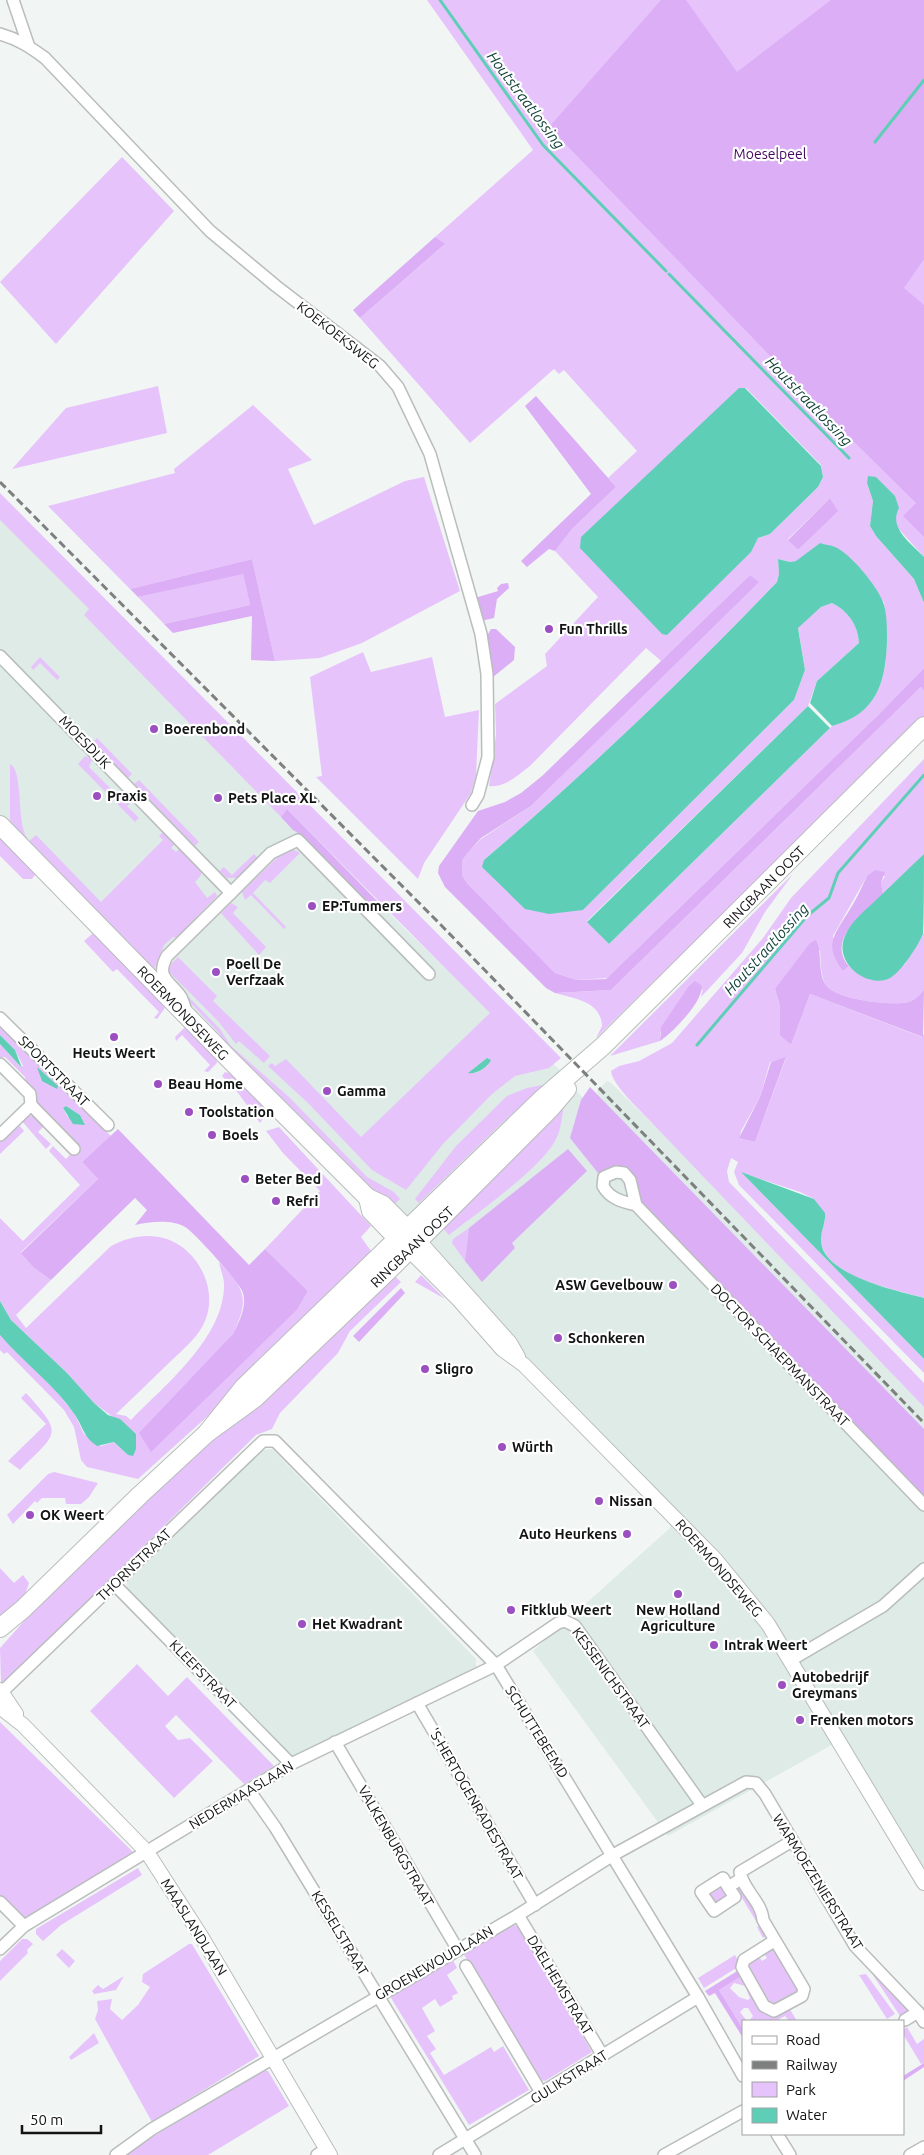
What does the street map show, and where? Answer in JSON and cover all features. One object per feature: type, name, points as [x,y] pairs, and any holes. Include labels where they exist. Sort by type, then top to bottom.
[{"type":"main road","name":"RINGBAAN OOST","points":[[0,1628],[23,1609],[140,1495],[207,1433],[244,1387],[550,1109],[603,1046],[924,726]]},
{"type":"main road","name":"ROERMONDSEWEG","points":[[0,825],[188,1018],[368,1198],[371,1211],[408,1240]]},
{"type":"main road","name":"RINGBAAN OOST","points":[[0,1643],[23,1609]]},
{"type":"street","points":[[13,0],[28,44]]},
{"type":"street","name":"KOEKOEKSWEG","points":[[0,34],[28,44],[45,58],[210,230],[276,286],[380,366],[398,387],[430,454],[481,634],[487,674],[488,757],[478,795],[472,806]]},
{"type":"street","name":"MOESDIJK","points":[[0,656],[231,893]]},
{"type":"street","points":[[188,1018],[181,997],[166,981],[162,969],[167,956],[271,853],[298,840],[430,974]]},
{"type":"street","name":"SPORTSTRAAT","points":[[0,1018],[108,1125]]},
{"type":"street","points":[[0,1064],[30,1094],[31,1105],[74,1149]]},
{"type":"street","points":[[0,1136],[31,1105]]},
{"type":"street","name":"DOCTOR SCHAEPMANSTRAAT","points":[[636,1205],[924,1505]]},
{"type":"street","name":"ROERMONDSEWEG","points":[[408,1240],[502,1349],[521,1362],[715,1559],[768,1624],[792,1660],[924,1883]]},
{"type":"street","name":"THORNSTRAAT","points":[[1,1691],[263,1441],[268,1441]]},
{"type":"street","name":"SCHUTTEBEEMD","points":[[268,1441],[275,1441],[282,1446],[496,1665],[613,1855],[742,2074]]},
{"type":"street","points":[[792,1660],[883,1606],[924,1569]]},
{"type":"street","name":"KLEEFSTRAAT","points":[[114,1584],[291,1764]]},
{"type":"street","name":"KESSENICHSTRAAT","points":[[496,1665],[558,1623],[566,1621],[575,1626],[702,1805]]},
{"type":"street","name":"NEDERMAASLAAN","points":[[0,1949],[24,1926],[291,1764],[496,1665]]},
{"type":"street","name":"MAASLANDLAAN","points":[[1,1691],[23,1726]]},
{"type":"street","name":"'S-HERTOGENRADESTRAAT","points":[[417,1704],[535,1904]]},
{"type":"street","name":"MAASLANDLAAN","points":[[0,1707],[23,1726],[147,1852],[201,1936],[325,2153]]},
{"type":"street","name":"VALKENBURGSTRAAT","points":[[335,1742],[458,1950]]},
{"type":"street","name":"GROENEWOUDLAAN","points":[[116,2155],[152,2129],[518,1915],[613,1855],[746,1782],[756,1783]]},
{"type":"street","name":"WARMOEZENIERSTRAAT","points":[[756,1783],[856,1946],[918,2012],[924,2022]]},
{"type":"street","name":"KESSELSTRAAT","points":[[249,1790],[275,1827],[475,2155]]},
{"type":"street","points":[[774,1941],[744,1960],[742,1967],[764,2006],[774,2011],[802,1996],[804,1989],[762,1920],[762,1912],[741,1879],[740,1872],[792,1841]]},
{"type":"street","points":[[728,1887],[741,1879]]},
{"type":"street","points":[[0,1902],[24,1926]]},
{"type":"street","name":"DAELHEMSTRAAT","points":[[518,1915],[603,2056]]},
{"type":"street","points":[[466,1966],[542,2094]]},
{"type":"street","name":"GULIKSTRAAT","points":[[439,2155],[542,2094],[698,1997]]},
{"type":"street","points":[[905,2020],[918,2012]]},
{"type":"street","points":[[664,2155],[742,2112]]},
{"type":"street","points":[[778,2135],[790,2155]]},
{"type":"street","points":[[910,2155],[924,2147]]},
{"type":"shaded area","points":[[0,515],[405,929],[489,1010],[557,1067],[812,1373],[924,1491],[924,1873],[839,1741],[668,1836],[533,1651],[670,1528],[670,1519],[0,831]]},
{"type":"shaded area","points":[[607,1081],[699,1170],[924,1407],[924,1429],[598,1095],[597,1091]]},
{"type":"shaded area","name":"Het Kwadrant","points":[[272,1449],[476,1659],[476,1667],[293,1756],[127,1588],[127,1581],[262,1450]]},
{"type":"green space","points":[[427,0],[924,0],[924,557],[896,526],[894,516],[867,483],[873,501],[870,526],[876,536],[914,579],[924,603],[924,668],[607,978],[577,980],[555,973],[467,883],[462,875],[463,859],[481,839],[531,806],[758,582],[750,575],[661,661],[646,648],[530,766],[506,783],[489,786],[496,734],[495,704],[547,666],[545,654],[598,597],[555,551],[572,529],[616,487],[608,478],[637,451],[564,370],[559,374],[554,369],[470,443],[360,318],[444,245],[435,237],[533,150]],"holes":[[[739,388],[746,388],[821,465],[823,477],[818,487],[770,534],[758,538],[755,543]],[[830,498],[837,511],[798,550],[788,539]],[[820,543],[884,602],[887,640],[886,659],[883,677],[877,693],[867,707],[852,718],[832,726],[609,944],[587,921],[808,706],[817,681],[859,643],[857,630],[851,619],[838,606],[832,603],[821,607],[798,627],[805,670],[794,700],[583,910],[484,860],[597,759],[742,618],[777,582],[779,574],[778,559],[790,562],[797,561]]]},
{"type":"green space","name":"Moeselpeel","points":[[661,0],[686,0],[737,72],[831,0],[924,0],[924,259],[904,288],[924,305],[924,537],[903,516],[916,503],[835,423],[549,127]]},
{"type":"green space","points":[[122,157],[174,211],[56,344],[0,282]]},
{"type":"green space","points":[[435,237],[445,244],[360,318],[353,310]]},
{"type":"green space","points":[[158,386],[167,433],[12,469],[66,408]]},
{"type":"green space","points":[[536,396],[616,487],[572,529],[555,551],[549,549],[527,567],[521,561],[591,494],[525,406]]},
{"type":"green space","points":[[253,405],[312,460],[288,469],[314,525],[405,481],[424,477],[460,591],[362,643],[320,658],[275,661],[252,559],[130,589],[48,506],[175,473],[174,469]]},
{"type":"green space","points":[[0,493],[561,1058],[549,1068],[515,1076],[492,1094],[443,1144],[406,1190],[372,1170],[309,1104],[268,1066],[272,1063],[275,1066],[286,1059],[361,1137],[490,1013],[287,809],[281,817],[84,615],[89,609],[0,520]],"holes":[[[487,1058],[488,1066],[476,1073],[469,1072]]]},
{"type":"green space","points":[[830,498],[838,511],[798,550],[788,540]]},
{"type":"green space","points":[[252,559],[275,661],[251,660],[252,616],[173,633],[164,624],[250,605],[243,574],[138,597],[130,589]]},
{"type":"green space","points":[[243,573],[250,605],[164,624],[138,597]]},
{"type":"green space","points":[[750,575],[759,582],[531,806],[481,838],[463,859],[462,875],[467,883],[555,973],[577,980],[606,979],[924,668],[924,691],[921,687],[611,990],[555,993],[546,988],[445,887],[438,873],[439,866],[478,811],[505,802],[521,793],[542,776]]},
{"type":"green space","points":[[508,583],[509,588],[497,599],[494,618],[481,621],[475,598],[498,591],[497,588],[501,584]]},
{"type":"green space","points":[[491,629],[496,629],[515,647],[514,660],[492,678],[485,639]]},
{"type":"green space","points":[[363,652],[371,672],[432,657],[445,717],[479,710],[476,776],[471,793],[424,863],[418,879],[316,777],[322,776],[310,677]]},
{"type":"green space","points":[[40,657],[60,677],[57,680],[40,663],[33,670],[31,667]]},
{"type":"green space","points":[[921,687],[924,691],[924,717],[596,1038],[602,1026],[601,1018],[597,1011],[586,1002],[555,993],[611,990]]},
{"type":"green space","points":[[97,738],[132,774],[128,778],[93,742]]},
{"type":"green space","points":[[85,756],[92,759],[89,767],[122,800],[125,797],[130,799],[131,803],[127,806],[139,818],[135,822],[78,764]]},
{"type":"green space","points":[[924,759],[924,854],[883,894],[881,882],[885,876],[867,876],[833,936],[843,971],[849,966],[866,977],[886,980],[905,964],[924,933],[924,990],[911,1001],[901,1003],[865,1001],[841,995],[832,990],[824,981],[820,950],[775,989],[780,1006],[781,1035],[791,1045],[810,994],[922,1037],[924,1034],[924,1298],[864,1280],[836,1265],[826,1254],[821,1242],[825,1219],[814,1199],[800,1192],[742,1173],[924,1359],[924,1373],[739,1185],[734,1172],[738,1162],[731,1158],[727,1171],[729,1182],[924,1383],[924,1407],[634,1105],[616,1083],[611,1071],[619,1066],[639,1061],[672,1043],[763,938],[791,898]],"holes":[[[786,1058],[755,1142],[740,1138],[741,1131],[760,1097],[770,1062]]]},
{"type":"green space","points":[[10,764],[17,776],[19,786],[22,821],[27,838],[24,841],[13,829],[10,820]]},
{"type":"green space","points":[[139,780],[199,842],[195,846],[134,784]]},
{"type":"green space","points":[[287,809],[382,906],[377,911],[302,835],[293,830],[281,817]]},
{"type":"green space","points":[[163,832],[175,844],[171,848],[176,852],[179,849],[201,870],[201,875],[195,882],[207,898],[215,892],[217,896],[176,938],[173,937],[164,945],[153,972],[26,844],[36,835],[101,902],[163,840],[159,836]]},
{"type":"green space","points":[[0,835],[34,869],[35,875],[32,879],[23,879],[0,856]]},
{"type":"green space","points":[[290,848],[300,853],[270,883],[265,880],[253,893],[286,927],[284,929],[251,895],[245,900],[242,892],[284,851]]},
{"type":"green space","points":[[254,854],[258,858],[237,878],[227,878],[219,871],[224,867],[232,875]]},
{"type":"green space","points":[[875,870],[885,872],[881,882],[883,894],[859,917],[845,936],[842,945],[843,956],[849,966],[843,971],[837,962],[832,948],[834,936],[867,876]]},
{"type":"green space","points":[[793,874],[765,912],[742,953],[701,997],[703,989],[660,1032],[660,1041],[610,1056]]},
{"type":"green space","points":[[231,903],[238,907],[233,913],[266,947],[259,955],[221,913]]},
{"type":"green space","points":[[96,933],[167,1005],[157,1019],[154,1018],[159,1012],[117,969],[113,972],[84,941]]},
{"type":"green space","points":[[816,940],[823,980],[832,990],[841,995],[865,1001],[901,1003],[911,1001],[924,990],[923,1037],[810,994],[791,1045],[780,1035],[780,1006],[775,989],[810,943]]},
{"type":"green space","points":[[178,957],[217,996],[213,1001],[270,1056],[264,1063],[239,1041],[236,1044],[218,1021],[168,971],[170,965]]},
{"type":"green space","points":[[171,979],[220,1029],[231,1046],[289,1097],[367,1177],[394,1192],[400,1199],[391,1207],[371,1190],[286,1102],[238,1060],[217,1031],[169,980]]},
{"type":"green space","points":[[695,981],[701,985],[698,999],[680,1023],[660,1041],[661,1027],[689,986]]},
{"type":"green space","points":[[0,1025],[111,1136],[82,1162],[98,1179],[21,1252],[34,1268],[51,1280],[16,1315],[26,1328],[111,1246],[134,1237],[152,1236],[173,1241],[185,1249],[203,1272],[209,1300],[207,1314],[202,1327],[192,1341],[116,1414],[126,1416],[131,1420],[191,1359],[215,1323],[222,1304],[224,1284],[219,1262],[235,1280],[242,1295],[242,1311],[233,1334],[151,1451],[297,1310],[308,1291],[265,1249],[320,1191],[283,1153],[266,1131],[279,1127],[371,1226],[361,1237],[374,1255],[230,1396],[138,1479],[87,1467],[81,1460],[74,1427],[64,1410],[7,1352],[4,1354],[0,1350],[0,1335],[57,1392],[75,1415],[84,1434],[101,1446],[114,1442],[128,1455],[136,1449],[136,1434],[94,1403],[67,1373],[11,1320],[0,1301],[0,1218],[23,1241],[80,1185],[49,1151],[53,1146],[66,1159],[78,1146],[54,1123],[31,1095],[25,1077],[5,1057],[0,1057],[0,1044],[21,1067],[23,1066],[15,1050],[0,1035]],"holes":[[[66,1106],[80,1115],[85,1125],[67,1116],[63,1108]]]},
{"type":"green space","points":[[184,1028],[199,1037],[213,1052],[217,1063],[208,1072],[204,1071],[210,1065],[182,1035],[176,1041],[175,1037]]},
{"type":"green space","points":[[786,1057],[755,1142],[739,1138],[760,1097],[771,1062]]},
{"type":"green space","points":[[225,1072],[232,1074],[244,1083],[267,1113],[260,1123],[238,1093],[222,1076]]},
{"type":"green space","points":[[548,1084],[503,1122],[419,1203],[415,1199],[456,1146],[507,1096],[527,1088]]},
{"type":"green space","points":[[590,1087],[924,1429],[924,1499],[646,1209],[618,1171],[598,1173],[570,1138],[581,1100]]},
{"type":"green space","points":[[564,1105],[559,1131],[549,1151],[508,1190],[449,1235],[442,1227]]},
{"type":"green space","points":[[26,1115],[34,1116],[44,1126],[38,1132],[51,1144],[46,1149],[21,1120]]},
{"type":"green space","points":[[15,1125],[17,1128],[20,1126],[24,1131],[0,1154],[0,1140]]},
{"type":"green space","points":[[118,1129],[249,1265],[265,1249],[308,1291],[297,1310],[151,1452],[139,1433],[233,1334],[244,1304],[243,1293],[240,1288],[217,1258],[185,1227],[167,1222],[135,1225],[147,1210],[135,1198],[51,1280],[34,1268],[21,1253],[98,1179],[82,1162]]},
{"type":"green space","points":[[568,1149],[587,1171],[512,1243],[515,1248],[482,1282],[465,1261],[469,1228]]},
{"type":"green space","points":[[469,1228],[465,1261],[452,1243],[453,1239]]},
{"type":"green space","points":[[421,1275],[445,1299],[415,1282]]},
{"type":"green space","points":[[395,1276],[401,1282],[350,1331],[338,1353],[280,1413],[272,1429],[256,1435],[6,1682],[1,1684],[0,1648],[60,1581],[145,1498],[303,1365]]},
{"type":"green space","points":[[401,1288],[405,1293],[359,1342],[353,1336]]},
{"type":"green space","points":[[26,1393],[46,1417],[51,1426],[52,1433],[49,1440],[20,1470],[8,1461],[46,1424],[21,1398]]},
{"type":"green space","points":[[54,1472],[98,1483],[89,1497],[81,1504],[66,1504],[65,1498],[42,1498],[37,1503],[35,1501],[13,1524],[7,1515],[48,1474]]},
{"type":"green space","points":[[0,1568],[14,1583],[23,1575],[29,1583],[25,1595],[0,1621]]},
{"type":"green space","points":[[137,1664],[168,1696],[187,1677],[274,1766],[244,1784],[176,1715],[165,1726],[178,1740],[190,1738],[213,1761],[174,1798],[90,1711]]},
{"type":"green space","points":[[0,1722],[133,1852],[24,1920],[0,1895]]},
{"type":"green space","points":[[138,1868],[142,1875],[61,1925],[43,1941],[36,1934],[36,1929]]},
{"type":"green space","points":[[740,1885],[743,1886],[768,1935],[763,1938],[757,1927],[759,1926],[742,1898],[740,1899],[735,1891]]},
{"type":"green space","points":[[722,1887],[728,1896],[714,1904],[709,1895]]},
{"type":"green space","points":[[511,1924],[519,1927],[592,2052],[545,2081],[539,2080],[463,1953]]},
{"type":"green space","points":[[22,1939],[27,1939],[33,1944],[27,1950],[28,1953],[0,1981],[0,1961]]},
{"type":"green space","points":[[189,1944],[192,1944],[259,2056],[152,2122],[95,2019],[98,2010],[97,2001],[112,1999],[110,2009],[122,2020],[138,2005],[150,1987],[142,1982],[143,1974]]},
{"type":"green space","points":[[769,1948],[776,1949],[800,1988],[799,1995],[775,2008],[766,2003],[746,1963],[758,1955],[762,1961],[767,1958],[763,1952]]},
{"type":"green space","points":[[62,1949],[75,1961],[69,1968],[56,1955]]},
{"type":"green space","points":[[735,1955],[739,1962],[738,1967],[704,1988],[698,1978]]},
{"type":"green space","points":[[453,1960],[457,1968],[447,1975],[458,1993],[452,1996],[453,1999],[440,2007],[435,1999],[422,2008],[435,2031],[427,2036],[436,2049],[430,2053],[444,2075],[491,2047],[494,2052],[503,2046],[529,2090],[469,2125],[391,1998],[395,1993]]},
{"type":"green space","points":[[739,1970],[742,1976],[719,1990],[742,2027],[742,2036],[715,1993],[709,1996],[705,1991]]},
{"type":"green space","points":[[871,1972],[910,2011],[903,2017],[900,2016]]},
{"type":"green space","points":[[866,1974],[895,2014],[887,2019],[859,1975]]},
{"type":"green space","points":[[124,1976],[116,1990],[94,1994],[92,1991],[98,1985],[103,1989]]},
{"type":"green space","points":[[742,1976],[762,2008],[788,2006],[796,2020],[788,2020],[785,2016],[778,2020],[750,2020],[753,2016],[748,2008],[744,2008],[740,2012],[746,2020],[742,2020],[742,2027],[719,1990]],"holes":[[[734,1983],[745,1986],[750,1998],[748,2000],[739,1997],[730,1988]]]},
{"type":"green space","points":[[907,2027],[917,2044],[924,2039],[924,2063],[921,2064],[904,2036],[904,2029]]},
{"type":"green space","points":[[94,2033],[99,2043],[71,2060],[69,2057]]},
{"type":"green space","points":[[924,2063],[924,2067],[904,2080],[904,2075]]},
{"type":"green space","points":[[263,2070],[268,2071],[289,2106],[208,2155],[123,2155]]},
{"type":"water","points":[[739,388],[745,388],[821,466],[823,477],[818,487],[770,534],[758,538],[751,552],[667,635],[662,634],[580,548],[581,537]]},
{"type":"water","points":[[868,476],[876,477],[895,496],[899,508],[896,522],[899,529],[907,541],[924,557],[924,603],[914,579],[876,536],[870,526],[873,501],[867,483]]},
{"type":"water","points":[[820,543],[835,547],[856,563],[880,595],[884,606],[887,640],[884,669],[881,683],[869,705],[847,721],[832,726],[810,703],[817,681],[859,643],[857,630],[843,610],[832,603],[821,607],[798,628],[805,670],[794,700],[583,910],[549,914],[525,909],[482,867],[484,860],[597,759],[742,618],[777,582],[779,574],[778,559],[790,562],[796,561]]},
{"type":"water","points":[[808,706],[830,728],[609,944],[587,922]]},
{"type":"water","points":[[924,854],[923,934],[907,961],[896,974],[885,980],[867,979],[859,975],[846,962],[843,954],[845,936],[859,916]]},
{"type":"water","points":[[0,1035],[15,1050],[22,1068],[0,1044]]},
{"type":"water","points":[[487,1058],[491,1060],[485,1068],[475,1073],[468,1073]]},
{"type":"water","points":[[37,1067],[58,1086],[57,1089],[42,1081]]},
{"type":"water","points":[[66,1106],[80,1115],[85,1125],[73,1124],[63,1108]]},
{"type":"water","points":[[741,1172],[814,1199],[825,1213],[821,1240],[824,1252],[833,1263],[863,1280],[924,1298],[924,1359]]},
{"type":"water","points":[[0,1301],[11,1320],[67,1373],[94,1403],[108,1415],[120,1419],[136,1434],[136,1449],[133,1456],[128,1455],[114,1442],[97,1446],[89,1439],[67,1404],[0,1335]]},
{"type":"waterway","name":"Houtstraatlossing","points":[[440,0],[543,145],[666,271]]},
{"type":"waterway","points":[[875,142],[924,80]]},
{"type":"waterway","name":"Houtstraatlossing","points":[[669,274],[849,458]]},
{"type":"waterway","name":"Houtstraatlossing","points":[[697,1045],[807,916],[829,898],[838,873],[924,775]]},
{"type":"railway","points":[[0,482],[441,925],[924,1423]]},
{"type":"place","name":"Fun Thrills","points":[[549,629]]},
{"type":"place","name":"Boerenbond","points":[[154,729]]},
{"type":"place","name":"Praxis","points":[[97,796]]},
{"type":"place","name":"Pets Place XL","points":[[218,798]]},
{"type":"place","name":"EP:Tummers","points":[[312,906]]},
{"type":"place","name":"Poell De Verfzaak","points":[[216,972]]},
{"type":"place","name":"Heuts Weert","points":[[114,1037]]},
{"type":"place","name":"Beau Home","points":[[158,1084]]},
{"type":"place","name":"Gamma","points":[[327,1091]]},
{"type":"place","name":"Toolstation","points":[[189,1112]]},
{"type":"place","name":"Boels","points":[[212,1135]]},
{"type":"place","name":"Beter Bed","points":[[245,1179]]},
{"type":"place","name":"Refri","points":[[276,1201]]},
{"type":"place","name":"ASW Gevelbouw","points":[[673,1285]]},
{"type":"place","name":"Schonkeren","points":[[558,1338]]},
{"type":"place","name":"Sligro","points":[[425,1369]]},
{"type":"place","name":"Würth","points":[[502,1447]]},
{"type":"place","name":"Nissan","points":[[599,1501]]},
{"type":"place","name":"OK Weert","points":[[30,1515]]},
{"type":"place","name":"Auto Heurkens","points":[[627,1534]]},
{"type":"place","name":"New Holland Agriculture","points":[[678,1594]]},
{"type":"place","name":"Fitklub Weert","points":[[511,1610]]},
{"type":"place","name":"Het Kwadrant","points":[[302,1624]]},
{"type":"place","name":"Intrak Weert","points":[[714,1645]]},
{"type":"place","name":"Autobedrijf Greymans","points":[[782,1685]]},
{"type":"place","name":"Frenken motors","points":[[800,1720]]}]
